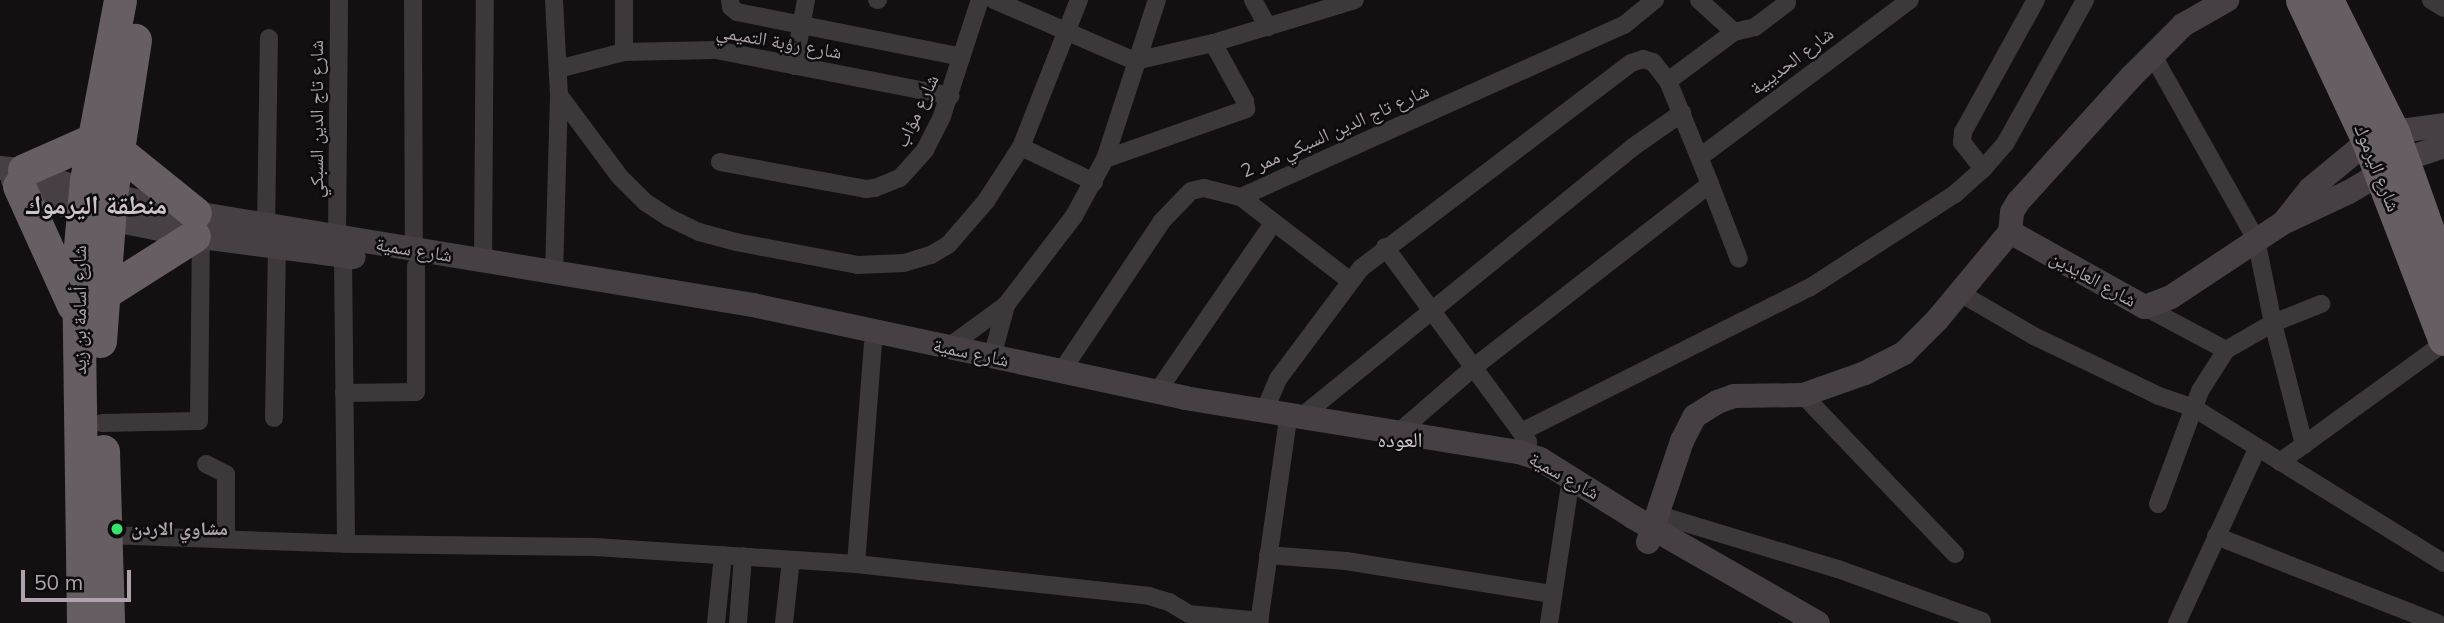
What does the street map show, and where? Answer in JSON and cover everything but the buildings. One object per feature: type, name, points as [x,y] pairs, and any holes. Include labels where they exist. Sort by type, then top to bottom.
[{"type":"highway","name":"شارع أسامة بن زيد","points":[[83,623],[89,305],[96,204],[120,0]]},
{"type":"highway","name":"شارع أسامة بن زيد","points":[[105,145],[143,0]]},
{"type":"highway","name":"شارع اليرموك","points":[[2302,0],[2378,157],[2434,217],[2444,275]]},
{"type":"highway","name":"شارع اليرموك","points":[[2327,0],[2378,157],[2444,341]]},
{"type":"highway","points":[[105,145],[197,229],[89,305],[11,173],[105,145]]},
{"type":"highway","name":"شارع أسامة بن زيد","points":[[89,305],[102,423],[108,623]]},
{"type":"street","name":"شارع تاج الدين السبكي","points":[[339,0],[340,247],[346,544]]},
{"type":"street","points":[[344,393],[416,392],[413,0]]},
{"type":"street","points":[[483,261],[485,0]]},
{"type":"street","points":[[554,0],[559,95],[554,272]]},
{"type":"street","points":[[624,0],[624,52]]},
{"type":"street","points":[[730,0],[731,7],[737,12],[962,57]]},
{"type":"street","points":[[794,66],[806,0]]},
{"type":"street","name":"شارع مؤاب","points":[[720,162],[875,188],[900,178],[911,169],[935,132],[951,96],[980,0]]},
{"type":"street","points":[[993,0],[1135,61],[1213,43],[1355,0]]},
{"type":"street","points":[[559,95],[620,177],[645,202],[670,218],[699,232],[736,242],[858,265],[904,263],[931,255],[950,244],[986,201],[1021,147],[1079,0]]},
{"type":"street","points":[[947,348],[1006,305],[1060,236],[1094,182],[1105,159],[1157,0]]},
{"type":"street","points":[[1253,0],[1268,27]]},
{"type":"street","name":"شارع تاج الدين السبكي ممر 2","points":[[1061,372],[1174,205],[1198,188],[1241,197],[1624,25],[1654,0]]},
{"type":"street","points":[[1699,0],[1734,33]]},
{"type":"street","name":"شارع الحديبية","points":[[1700,157],[1910,0]]},
{"type":"street","points":[[1983,169],[1962,142],[1962,132],[2036,0]]},
{"type":"street","points":[[1521,432],[1809,288],[1915,222],[1983,169],[2005,144],[2085,0]]},
{"type":"street","points":[[1982,621],[1838,569],[1654,529],[1682,441],[1695,416],[1717,402],[1734,396],[1803,395],[1896,359],[1917,341],[2010,232],[2012,212],[2018,202],[2152,54],[2183,25],[2227,0]]},
{"type":"street","points":[[2431,0],[2444,8]]},
{"type":"street","points":[[1668,80],[1734,33],[1755,27],[1787,3]]},
{"type":"street","points":[[269,37],[274,418]]},
{"type":"street","points":[[1105,159],[1246,109],[1245,101],[1213,43]]},
{"type":"street","name":"شارع رؤبة التميمي","points":[[558,69],[624,52],[716,50],[951,96]]},
{"type":"street","points":[[2152,54],[2256,239],[2273,323],[2304,445]]},
{"type":"street","points":[[1264,412],[1278,379],[1349,280],[1385,247],[1631,63],[1648,59],[1668,80],[1740,259]]},
{"type":"street","points":[[107,534],[346,544],[574,547],[856,564],[1149,596],[1169,602],[1189,614],[1259,622],[1294,422],[1633,147],[1682,113]]},
{"type":"street","points":[[2378,157],[2444,125]]},
{"type":"street","points":[[2378,157],[2444,146]]},
{"type":"street","points":[[1021,147],[1094,182]]},
{"type":"street","name":"شارع العايدين","points":[[2283,223],[2303,196],[2378,157]]},
{"type":"street","name":"شارع العايدين","points":[[2010,232],[2145,307],[2171,297],[2378,157]]},
{"type":"street","name":"شارع سمية","points":[[11,173],[96,204],[197,229],[415,258],[723,311],[1089,391],[1294,422],[1494,457],[1532,469],[1569,490],[1654,529],[1818,623]]},
{"type":"street","points":[[1399,432],[1474,367],[1710,184]]},
{"type":"street","points":[[1241,197],[1349,280]]},
{"type":"street","points":[[1157,392],[1274,222]]},
{"type":"street","points":[[102,423],[199,421],[197,229]]},
{"type":"street","points":[[1385,247],[1541,458]]},
{"type":"street","name":"شارع سمية","points":[[415,258],[483,261],[753,305],[1061,372],[1264,412],[1294,422],[1399,432],[1488,445],[1541,458],[1654,529],[1793,623]]},
{"type":"street","points":[[1960,293],[2034,335],[2159,396],[2194,408],[2444,564]]},
{"type":"street","points":[[2158,504],[2209,372],[2226,350],[2273,323],[2320,304]]},
{"type":"street","points":[[992,357],[1006,305]]},
{"type":"street","points":[[2145,307],[2226,350]]},
{"type":"street","points":[[2280,462],[2444,341]]},
{"type":"street","points":[[856,564],[873,344]]},
{"type":"street","points":[[1803,395],[1955,554]]},
{"type":"street","points":[[2177,623],[2257,449]]},
{"type":"street","points":[[206,464],[226,474],[226,538]]},
{"type":"street","points":[[1551,623],[1569,490]]},
{"type":"street","points":[[2216,536],[2437,623]]},
{"type":"street","points":[[716,623],[723,555]]},
{"type":"street","points":[[1269,555],[1346,561],[1553,594]]},
{"type":"street","points":[[738,623],[743,556]]},
{"type":"street","points":[[784,623],[791,560]]},
{"type":"place","name":"مشاوي الاردن","points":[[117,529]]},
{"type":"district","name":"منطقة اليرموك","points":[[96,205]]},
{"type":"district","name":"العوده","points":[[1400,439]]}]
